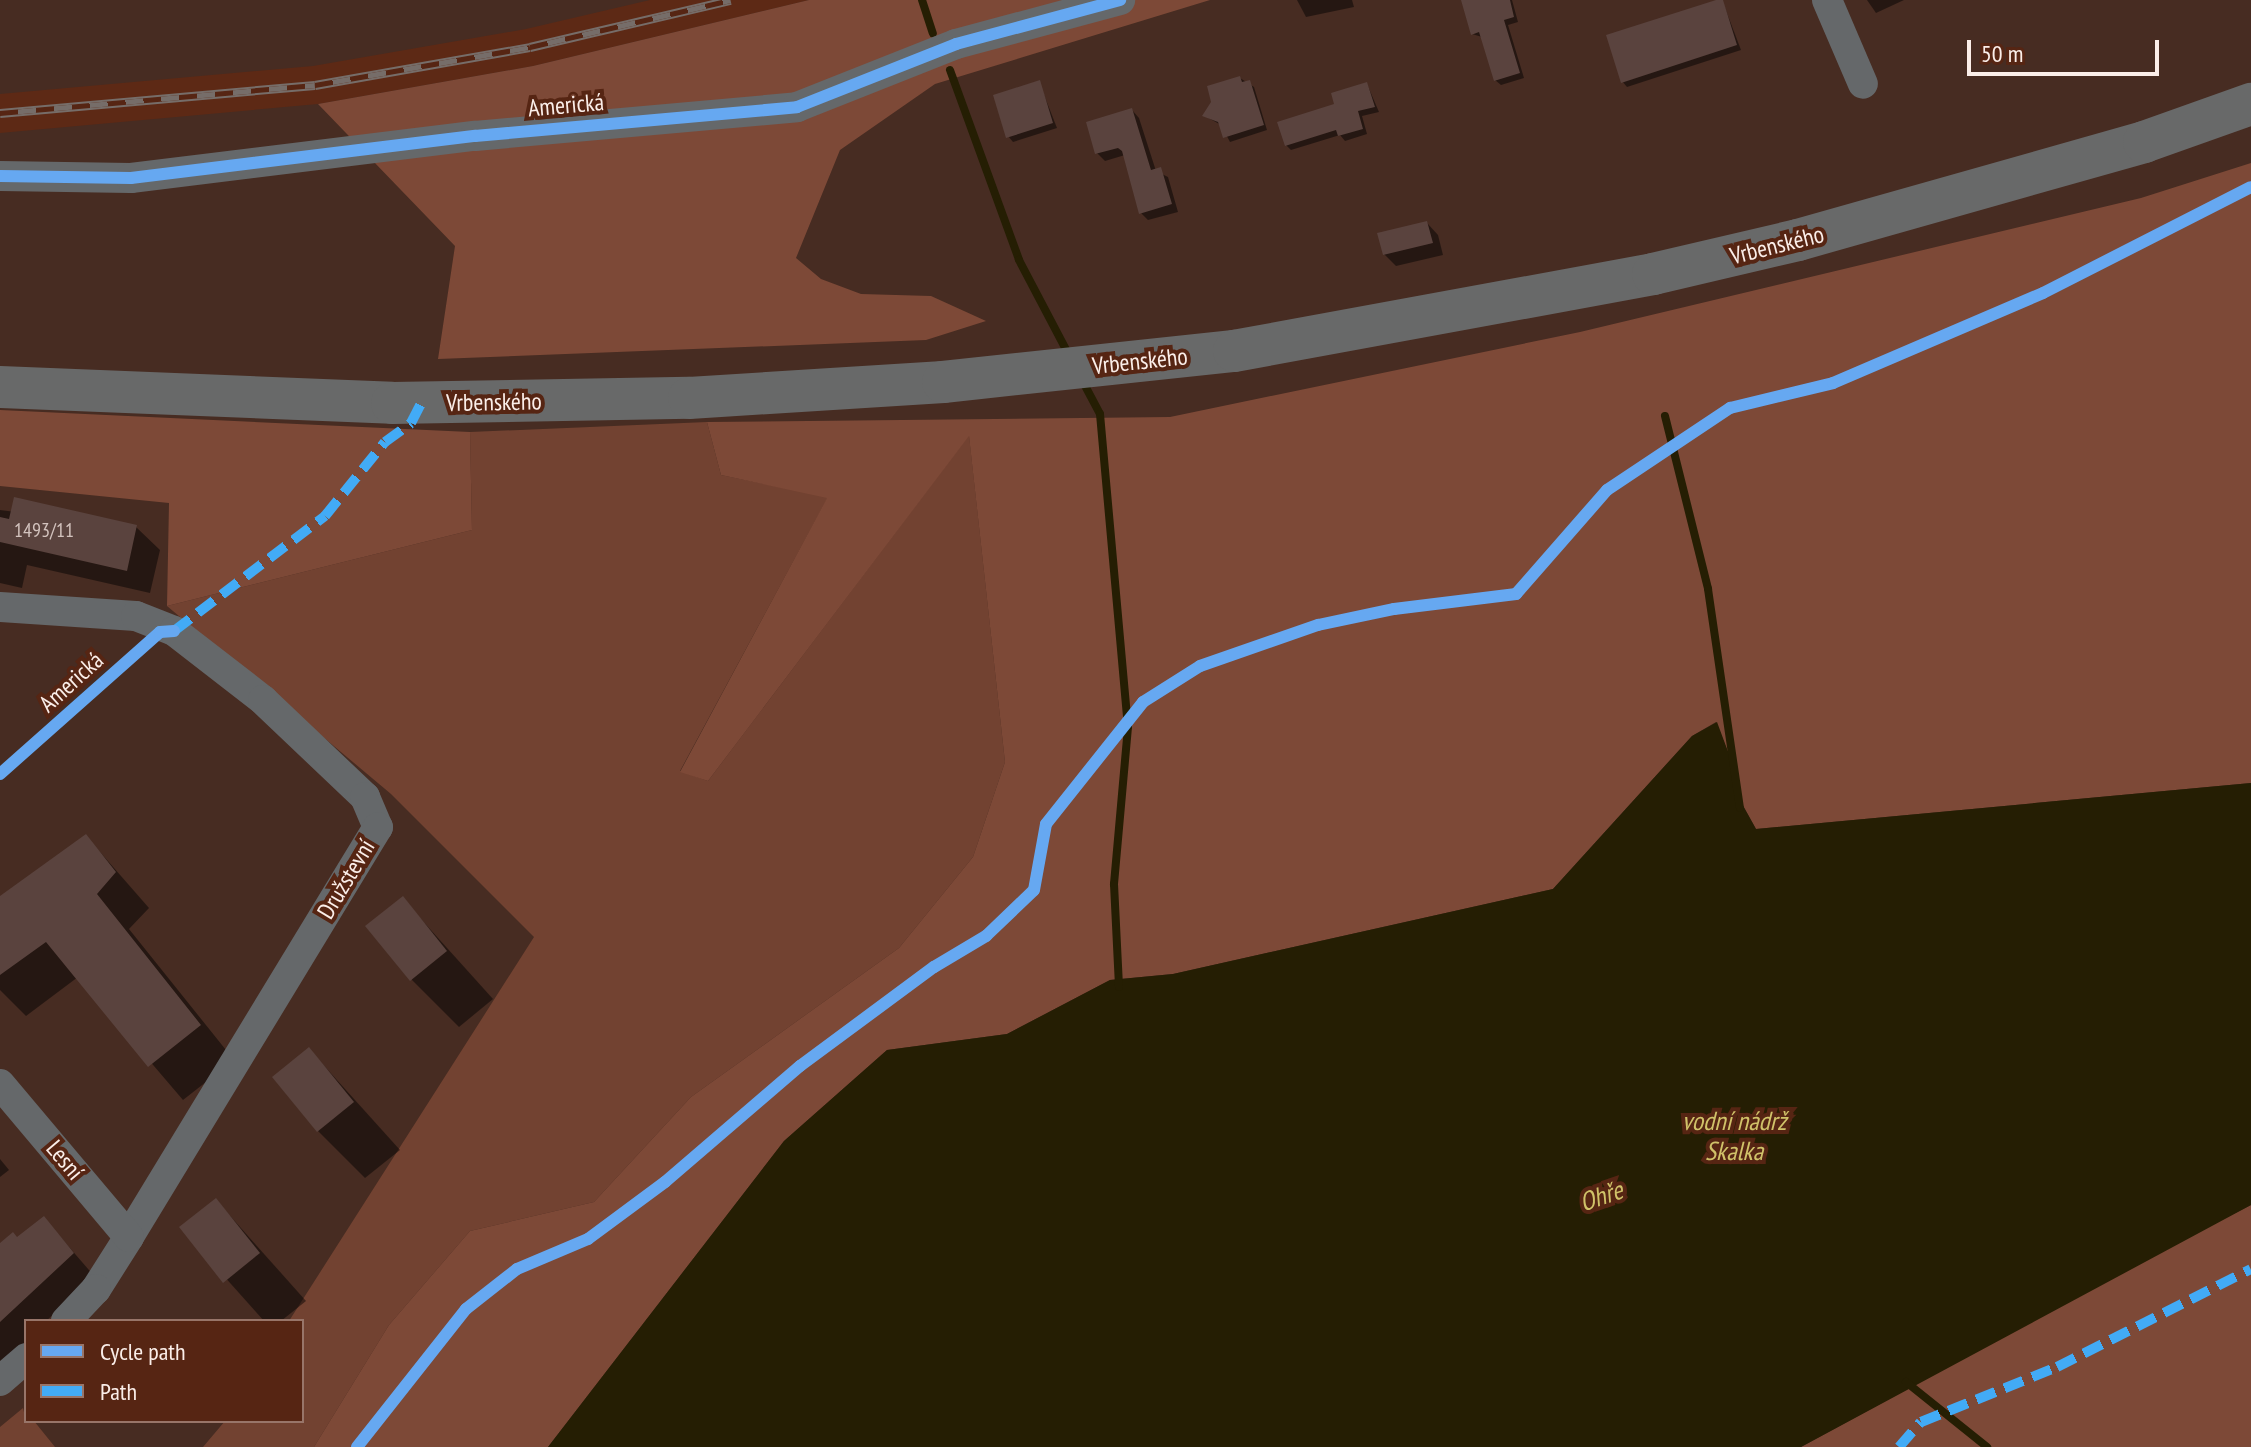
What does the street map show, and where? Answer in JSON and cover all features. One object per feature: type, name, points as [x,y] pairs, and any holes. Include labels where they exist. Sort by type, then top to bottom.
[{"type":"main road","name":"Vrbenského","points":[[0,387],[392,403],[689,398],[943,382],[1234,351],[1637,277],[1798,240],[2144,142],[2251,104]]},
{"type":"street","name":"Americká","points":[[0,176],[131,178],[475,136],[797,107],[956,44],[1120,0]]},
{"type":"street","points":[[1827,0],[1863,84]]},
{"type":"street","name":"Družstevní","points":[[0,607],[136,616],[174,631],[263,700],[375,811],[378,827],[129,1237],[96,1289],[68,1319]]},
{"type":"street","name":"Lesní","points":[[0,1084],[129,1237]]},
{"type":"street","points":[[0,1381],[24,1360]]},
{"type":"shaded area","points":[[650,0],[809,0],[533,66],[318,104],[0,133],[0,94],[313,66],[526,29]]},
{"type":"shaded area","points":[[809,0],[1210,0],[935,84],[840,150],[796,258],[821,279],[861,294],[931,296],[986,321],[926,340],[438,359],[455,246],[318,104],[533,66]]},
{"type":"shaded area","points":[[2251,163],[2251,783],[1756,829],[1736,793],[1733,765],[1716,722],[1692,736],[1553,889],[1173,974],[1110,980],[1007,1034],[887,1050],[784,1141],[548,1447],[314,1447],[389,1325],[470,1231],[594,1202],[691,1097],[899,948],[973,857],[1005,762],[969,436],[708,781],[680,772],[827,498],[721,475],[707,422],[1170,417],[1580,332],[2141,198]]},
{"type":"shaded area","points":[[0,410],[470,432],[472,530],[167,606],[169,503],[0,486]]},
{"type":"shaded area","points":[[707,422],[721,475],[828,497],[680,771],[708,781],[969,435],[1005,762],[973,857],[899,948],[691,1097],[594,1202],[470,1231],[389,1325],[314,1447],[203,1447],[223,1423],[304,1423],[304,1319],[290,1319],[534,937],[391,794],[167,606],[472,530],[470,432]]},
{"type":"shaded area","points":[[2251,1205],[2251,1447],[1801,1447],[2168,1247]]},
{"type":"shaded area","points":[[23,1408],[24,1423],[36,1423],[55,1447],[0,1447],[0,1427]]},
{"type":"water","name":"vodní nádrž Skalka","points":[[1717,722],[1733,765],[1736,793],[1756,829],[2251,783],[2251,1205],[1801,1447],[548,1447],[784,1141],[887,1050],[1007,1034],[1110,980],[1173,974],[1553,889],[1692,736]]},
{"type":"building","points":[[1461,0],[1510,0],[1514,17],[1504,20],[1520,73],[1494,81],[1479,32],[1471,35]]},
{"type":"building","points":[[1723,0],[1737,45],[1621,83],[1606,35]]},
{"type":"building","points":[[1240,76],[1242,82],[1250,80],[1264,125],[1223,138],[1218,122],[1202,116],[1211,102],[1207,86]]},
{"type":"building","points":[[1040,80],[1053,123],[1006,138],[993,95]]},
{"type":"building","points":[[1367,82],[1375,107],[1358,111],[1363,129],[1338,136],[1336,130],[1285,146],[1277,122],[1334,104],[1331,93]]},
{"type":"building","points":[[1132,108],[1151,170],[1161,167],[1172,204],[1139,214],[1122,151],[1118,148],[1095,154],[1086,122]]},
{"type":"building","points":[[1427,221],[1433,243],[1383,255],[1377,233]]},
{"type":"building","points":[[14,497],[137,525],[127,571],[0,542],[0,517],[9,519]]},
{"type":"building","points":[[86,834],[116,872],[97,894],[201,1025],[148,1067],[46,942],[0,975],[0,896]]},
{"type":"building","points":[[403,896],[447,951],[410,981],[365,926]]},
{"type":"building","points":[[309,1047],[354,1102],[317,1132],[272,1077]]},
{"type":"building","points":[[216,1198],[260,1253],[223,1283],[179,1227]]},
{"type":"building","points":[[44,1216],[74,1253],[0,1322],[0,1243],[13,1232],[17,1237]]},
{"type":"waterway","points":[[922,0],[933,33]]},
{"type":"waterway","points":[[950,70],[1019,260],[1070,357]]},
{"type":"waterway","points":[[1082,380],[1100,414],[1128,727],[1114,884],[1119,987]]},
{"type":"waterway","points":[[1665,416],[1708,589],[1740,808]]},
{"type":"waterway","points":[[1906,1382],[1987,1447]]},
{"type":"railway","points":[[0,113],[315,85],[530,47],[731,0]]},
{"type":"marked path","points":[[174,631],[325,516],[385,442],[411,423],[421,403]]},
{"type":"marked path","points":[[1899,1447],[1921,1422],[2057,1367],[2251,1269]]},
{"type":"cycle path","points":[[0,176],[131,178],[475,136],[797,107],[956,44],[1120,0]]},
{"type":"cycle path","points":[[357,1447],[466,1309],[517,1269],[588,1239],[665,1182],[800,1066],[934,967],[986,936],[1034,890],[1046,824],[1143,702],[1200,666],[1318,625],[1394,609],[1516,594],[1607,490],[1730,408],[1833,383],[2043,293],[2251,187]]},
{"type":"cycle path","points":[[0,774],[160,632],[174,631]]},
{"type":"water label","name":"Ohře","points":[[1601,1196]]}]
